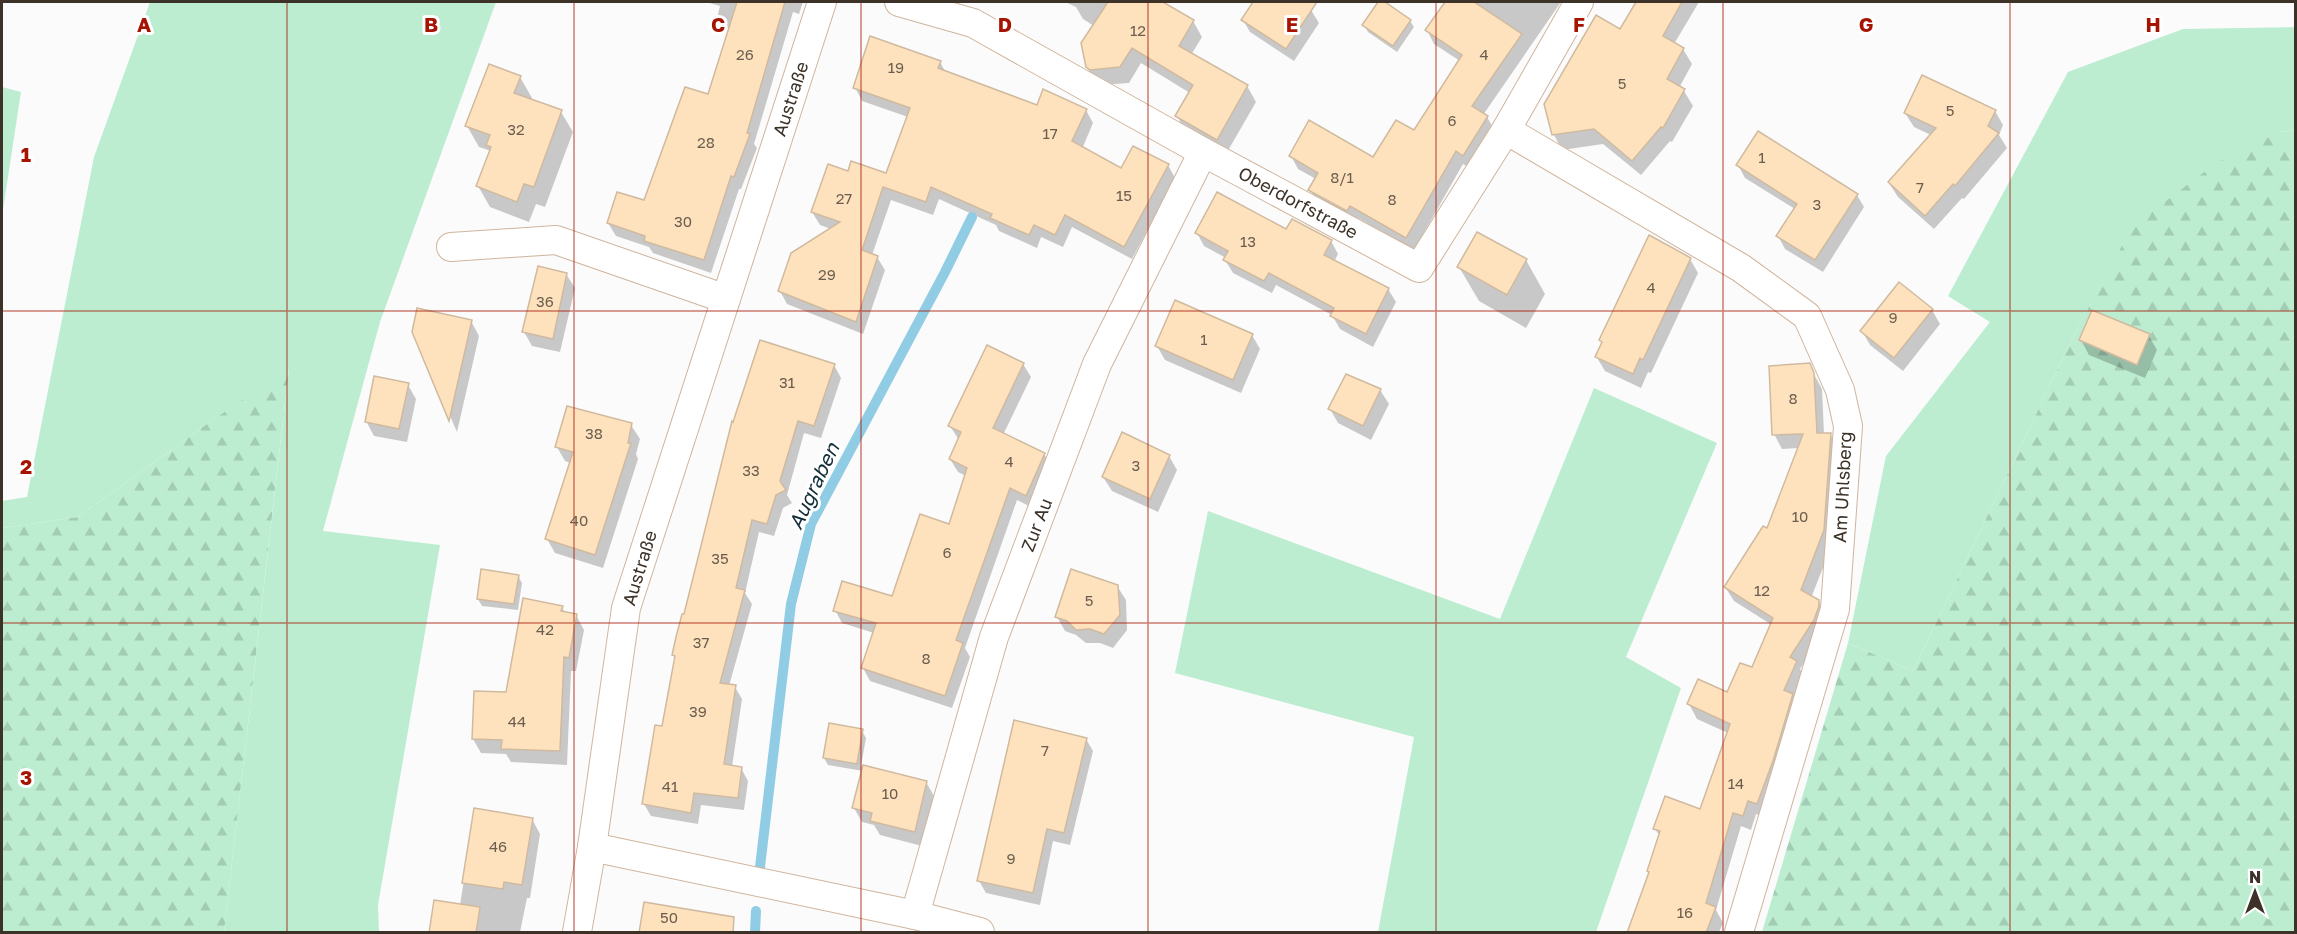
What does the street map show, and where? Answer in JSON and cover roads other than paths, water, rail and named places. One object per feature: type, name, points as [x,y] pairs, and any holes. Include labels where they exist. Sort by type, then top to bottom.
[{"type":"street","name":"Austraße","points":[[577,933],[592,847],[626,608],[822,2]]},
{"type":"street","name":"Oberdorfstraße","points":[[899,2],[973,23],[1203,152],[1419,268],[1506,130],[1579,2]]},
{"type":"street","name":"Am Uhlsberg","points":[[1506,130],[1741,268],[1807,316],[1840,390],[1848,426],[1835,609],[1739,933]]},
{"type":"street","name":"Zur Au","points":[[915,915],[994,638],[1093,375],[1203,152]]},
{"type":"street","points":[[451,247],[556,240],[726,299]]},
{"type":"street","points":[[592,847],[915,915],[980,933]]},
{"type":"waterway","name":"Augraben","points":[[760,867],[791,604],[811,524],[972,217]]},
{"type":"waterway","name":"Augraben","points":[[755,932],[756,911]]}]
